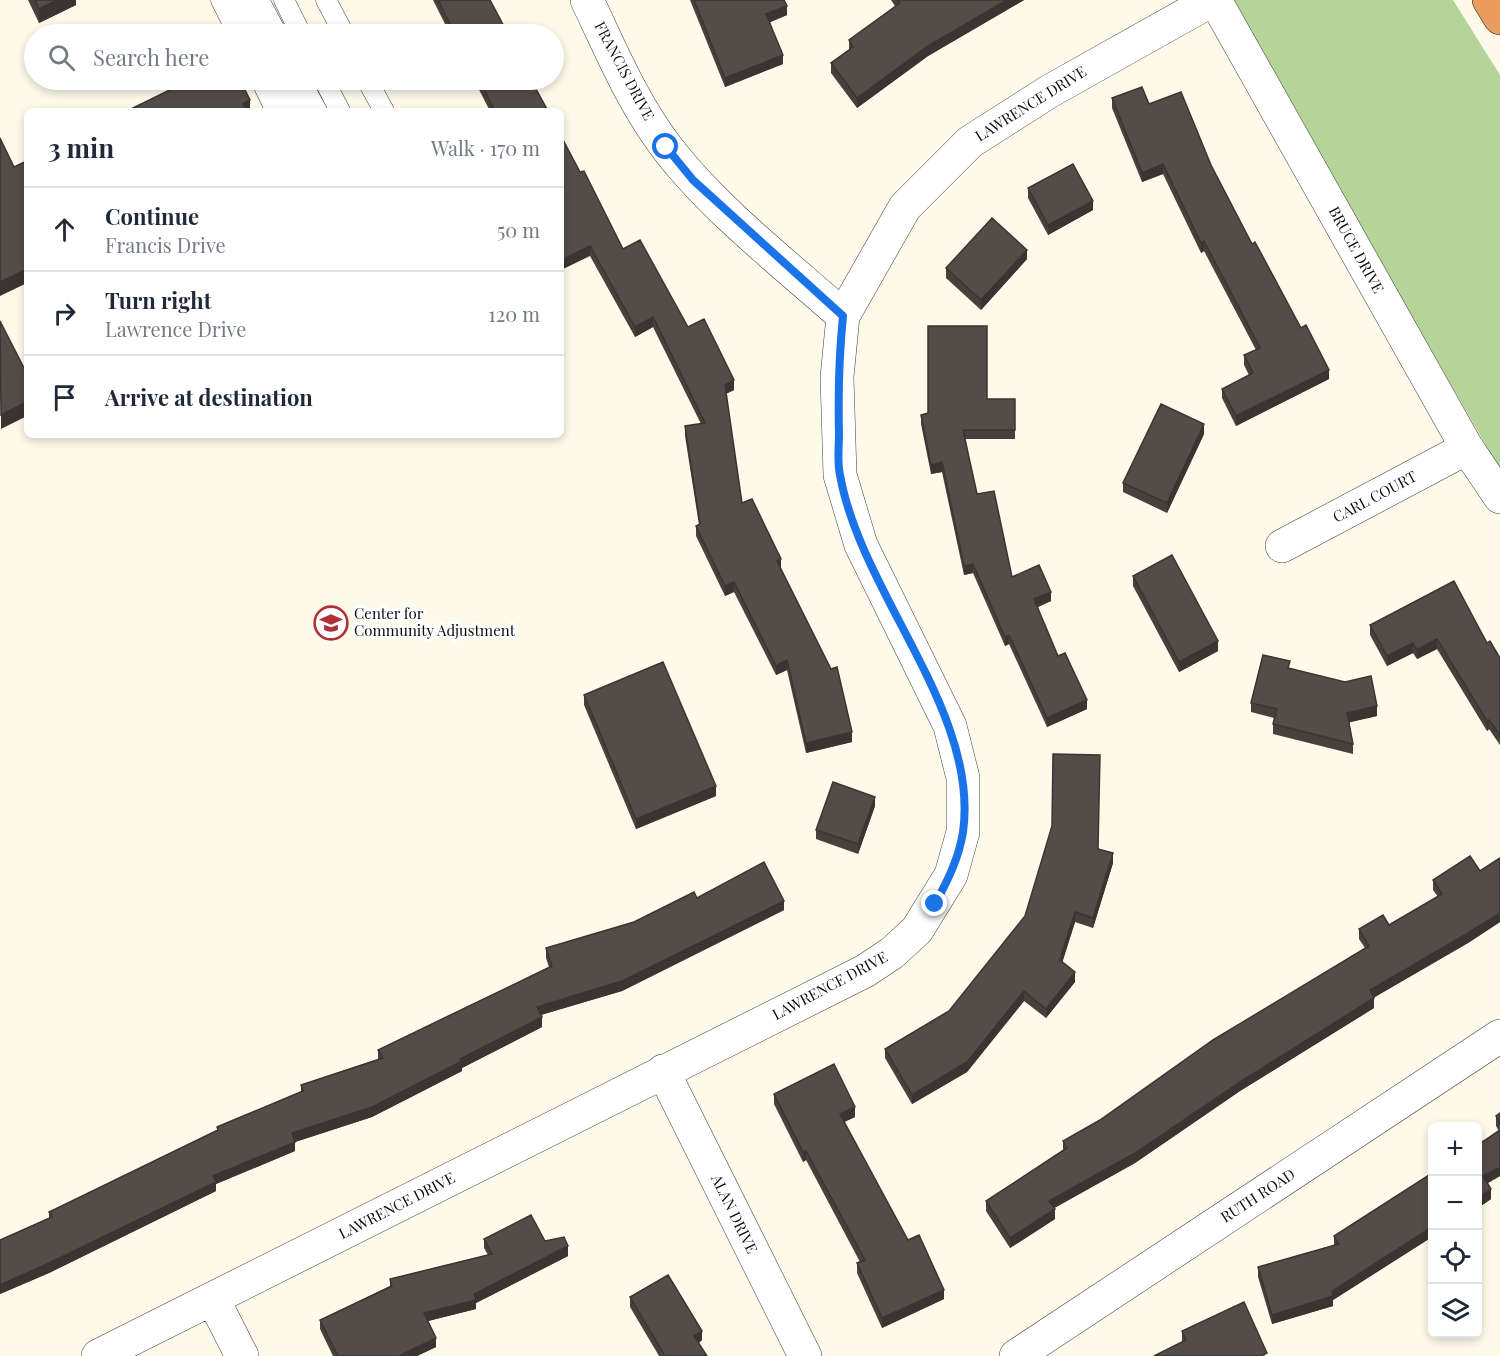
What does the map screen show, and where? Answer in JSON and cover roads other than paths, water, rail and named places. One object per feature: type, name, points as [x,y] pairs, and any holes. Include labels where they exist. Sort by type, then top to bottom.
[{"type":"highway","points":[[1489,0],[1500,18]]},
{"type":"street","name":"FRANCIS DRIVE","points":[[587,0],[631,90],[666,147],[686,172],[843,316]]},
{"type":"street","name":"LAWRENCE DRIVE","points":[[98,1356],[865,971],[892,953],[917,930],[951,875],[963,832],[963,778],[950,726],[861,545],[840,475],[837,377],[843,316],[905,207],[970,142],[1050,91],[1214,0]]},
{"type":"street","name":"BRUCE DRIVE","points":[[1214,0],[1467,448],[1500,497]]},
{"type":"street","name":"CARL COURT","points":[[1282,546],[1467,448]]},
{"type":"street","name":"RUTH ROAD","points":[[1016,1356],[1500,1036]]},
{"type":"street","name":"ALAN DRIVE","points":[[663,1071],[805,1356]]},
{"type":"street","points":[[213,1299],[242,1356]]},
{"type":"lane","points":[[221,0],[233,24]]},
{"type":"lane","points":[[242,0],[255,24]]},
{"type":"lane","points":[[259,0],[272,24]]},
{"type":"lane","points":[[284,0],[296,24]]},
{"type":"lane","points":[[326,0],[339,24]]},
{"type":"lane","points":[[266,90],[275,108]]},
{"type":"lane","points":[[287,90],[296,108]]},
{"type":"lane","points":[[305,90],[314,108]]},
{"type":"lane","points":[[329,90],[338,108]]},
{"type":"lane","points":[[372,90],[381,108]]},
{"type":"place","name":"Center for Community Adjustment","points":[[331,623]]}]
